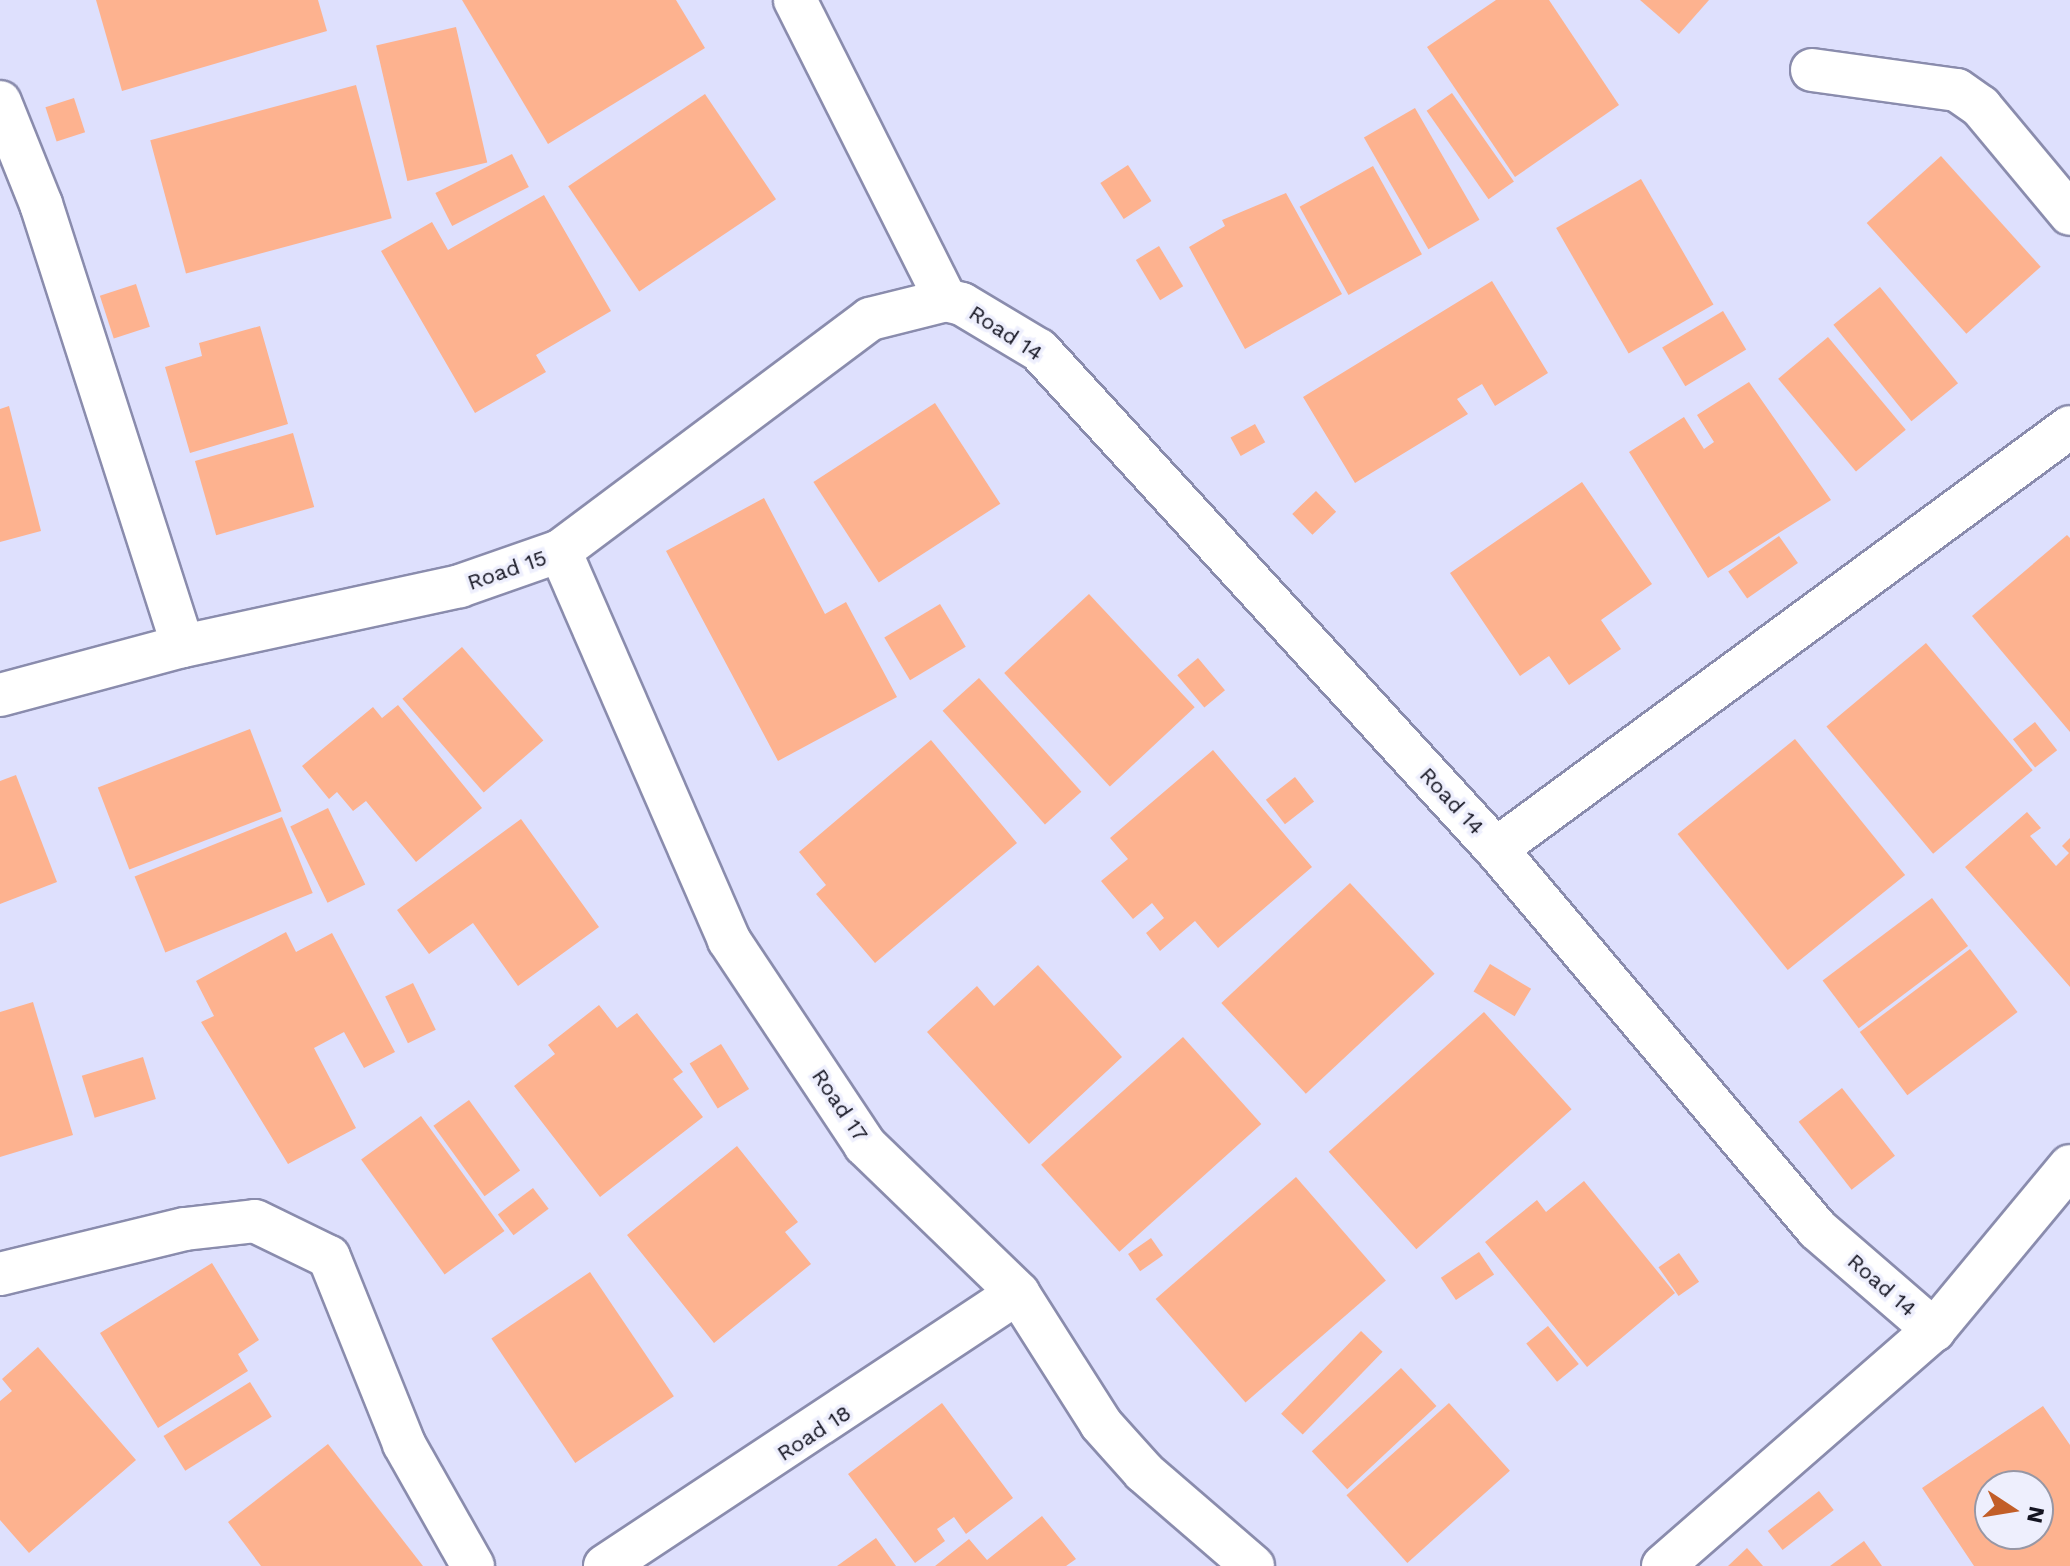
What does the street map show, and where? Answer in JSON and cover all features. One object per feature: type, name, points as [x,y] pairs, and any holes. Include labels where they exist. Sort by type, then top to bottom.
[{"type":"street","points":[[795,0],[946,300]]},
{"type":"street","points":[[1812,70],[1957,90],[1981,107],[2070,214]]},
{"type":"street","points":[[0,102],[41,204],[183,646]]},
{"type":"street","name":"Road 15","points":[[0,695],[183,646],[460,586],[560,551],[870,319],[946,300]]},
{"type":"street","name":"Road 14","points":[[946,300],[1039,350],[1496,849],[1817,1229],[1934,1330]]},
{"type":"street","points":[[1496,849],[2070,427]]},
{"type":"street","name":"Road 17","points":[[560,551],[729,940],[865,1145],[1018,1293],[1101,1424],[1144,1472],[1253,1566]]},
{"type":"street","points":[[1663,1566],[1934,1330],[2070,1166]]},
{"type":"street","points":[[0,1274],[185,1229],[255,1221],[329,1257],[404,1444],[473,1566]]},
{"type":"street","name":"Road 18","points":[[605,1566],[1018,1293]]},
{"type":"building","points":[[96,0],[318,0],[327,31],[122,91]]},
{"type":"building","points":[[462,0],[676,0],[705,48],[548,144]]},
{"type":"building","points":[[1496,0],[1549,0],[1619,105],[1515,177],[1427,47]]},
{"type":"building","points":[[1640,0],[1709,0],[1679,34]]},
{"type":"building","points":[[456,27],[487,162],[407,181],[376,45]]},
{"type":"building","points":[[356,85],[392,218],[186,273],[150,140]]},
{"type":"building","points":[[1452,93],[1514,181],[1489,199],[1427,111]]},
{"type":"building","points":[[705,94],[776,199],[639,292],[568,186]]},
{"type":"building","points":[[74,98],[85,132],[57,142],[45,107]]},
{"type":"building","points":[[1415,108],[1480,220],[1428,249],[1364,138]]},
{"type":"building","points":[[512,154],[529,187],[452,226],[435,193]]},
{"type":"building","points":[[1941,156],[2041,267],[1966,334],[1867,223]]},
{"type":"building","points":[[1128,165],[1151,201],[1124,219],[1100,183]]},
{"type":"building","points":[[1373,166],[1422,254],[1348,295],[1300,207]]},
{"type":"building","points":[[1641,179],[1714,305],[1629,354],[1556,228]]},
{"type":"building","points":[[1286,193],[1342,294],[1245,349],[1189,247],[1225,226],[1222,220]]},
{"type":"building","points":[[544,195],[611,311],[536,355],[546,372],[475,413],[381,251],[432,222],[448,250]]},
{"type":"building","points":[[1159,246],[1183,286],[1160,300],[1136,260]]},
{"type":"building","points":[[1492,281],[1548,373],[1495,406],[1482,384],[1457,399],[1468,414],[1355,483],[1303,397]]},
{"type":"building","points":[[136,284],[150,327],[114,339],[100,296]]},
{"type":"building","points":[[1880,287],[1958,383],[1911,421],[1833,325]]},
{"type":"building","points":[[1723,311],[1746,350],[1685,386],[1662,348]]},
{"type":"building","points":[[260,326],[288,424],[190,453],[165,367],[202,356],[199,343]]},
{"type":"building","points":[[1828,337],[1906,430],[1856,471],[1778,379]]},
{"type":"building","points":[[1749,382],[1831,500],[1708,578],[1629,452],[1684,417],[1704,449],[1714,442],[1697,415]]},
{"type":"building","points":[[935,403],[1000,504],[879,583],[813,482]]},
{"type":"building","points":[[9,406],[41,531],[0,542],[0,409]]},
{"type":"building","points":[[1255,424],[1265,442],[1241,456],[1231,438]]},
{"type":"building","points":[[293,433],[314,507],[216,535],[195,461]]},
{"type":"building","points":[[1582,482],[1652,584],[1601,620],[1621,649],[1569,685],[1549,656],[1520,676],[1450,573]]},
{"type":"building","points":[[1316,491],[1336,512],[1312,535],[1292,514]]},
{"type":"building","points":[[764,498],[825,614],[846,602],[897,697],[778,761],[666,551]]},
{"type":"building","points":[[2067,535],[2070,538],[2070,732],[1972,616]]},
{"type":"building","points":[[1779,536],[1798,563],[1747,599],[1728,572]]},
{"type":"building","points":[[1089,594],[1195,707],[1110,786],[1004,673]]},
{"type":"building","points":[[940,604],[966,647],[910,680],[884,637]]},
{"type":"building","points":[[1926,643],[2033,770],[1933,854],[1826,727]]},
{"type":"building","points":[[462,647],[543,741],[484,792],[402,699]]},
{"type":"building","points":[[1198,658],[1225,690],[1204,708],[1177,675]]},
{"type":"building","points":[[979,678],[1081,792],[1045,824],[943,711]]},
{"type":"building","points":[[398,705],[482,808],[416,862],[366,801],[353,811],[337,792],[329,799],[302,766],[373,707],[382,718]]},
{"type":"building","points":[[2035,722],[2057,750],[2035,768],[2013,739]]},
{"type":"building","points":[[250,729],[282,811],[129,870],[98,787]]},
{"type":"building","points":[[1795,739],[1905,875],[1788,970],[1678,834]]},
{"type":"building","points":[[931,740],[1017,843],[875,963],[816,894],[826,885],[799,852]]},
{"type":"building","points":[[1213,750],[1312,867],[1218,948],[1195,921],[1160,951],[1146,933],[1164,918],[1152,903],[1133,919],[1101,881],[1128,859],[1110,838]]},
{"type":"building","points":[[16,775],[57,882],[0,904],[0,781]]},
{"type":"building","points":[[1295,777],[1314,801],[1285,824],[1266,800]]},
{"type":"building","points":[[328,808],[365,884],[328,903],[290,826]]},
{"type":"building","points":[[2027,812],[2041,828],[2030,836],[2056,866],[2069,853],[2062,846],[2070,838],[2070,987],[1965,867]]},
{"type":"building","points":[[282,817],[313,893],[165,953],[135,877]]},
{"type":"building","points":[[521,819],[599,927],[518,986],[473,923],[429,954],[397,910]]},
{"type":"building","points":[[1350,883],[1435,974],[1306,1094],[1221,1003]]},
{"type":"building","points":[[1932,898],[1968,946],[1859,1028],[1823,980]]},
{"type":"building","points":[[286,932],[296,952],[332,933],[395,1052],[364,1068],[344,1032],[314,1048],[356,1128],[288,1164],[201,1022],[214,1016],[196,981]]},
{"type":"building","points":[[1970,949],[2018,1012],[1907,1095],[1860,1032]]},
{"type":"building","points":[[1490,964],[1531,989],[1515,1016],[1474,991]]},
{"type":"building","points":[[1038,965],[1122,1057],[1029,1144],[927,1032],[977,986],[994,1006]]},
{"type":"building","points":[[413,983],[436,1030],[408,1043],[385,997]]},
{"type":"building","points":[[33,1002],[73,1135],[0,1157],[0,1012]]},
{"type":"building","points":[[599,1005],[617,1028],[637,1013],[683,1072],[673,1079],[703,1117],[600,1197],[514,1086],[555,1054],[548,1045]]},
{"type":"building","points":[[1484,1012],[1572,1109],[1416,1249],[1329,1152]]},
{"type":"building","points":[[1183,1037],[1261,1124],[1119,1252],[1041,1165]]},
{"type":"building","points":[[721,1044],[749,1089],[718,1109],[690,1064]]},
{"type":"building","points":[[143,1057],[156,1099],[95,1118],[82,1076]]},
{"type":"building","points":[[1842,1088],[1895,1156],[1852,1190],[1799,1122]]},
{"type":"building","points":[[469,1100],[520,1170],[485,1196],[433,1126]]},
{"type":"building","points":[[421,1116],[504,1231],[445,1274],[361,1159]]},
{"type":"building","points":[[737,1146],[798,1222],[785,1232],[811,1264],[714,1343],[627,1235]]},
{"type":"building","points":[[1296,1177],[1386,1280],[1246,1402],[1156,1299]]},
{"type":"building","points":[[1584,1181],[1675,1293],[1587,1367],[1485,1242],[1537,1200],[1546,1212]]},
{"type":"building","points":[[533,1188],[549,1209],[514,1235],[498,1214]]},
{"type":"building","points":[[1151,1238],[1163,1255],[1140,1271],[1128,1254]]},
{"type":"building","points":[[1479,1252],[1494,1274],[1456,1300],[1441,1278]]},
{"type":"building","points":[[1679,1253],[1699,1282],[1679,1296],[1659,1267]]},
{"type":"building","points":[[212,1263],[259,1340],[238,1354],[248,1371],[158,1428],[100,1333]]},
{"type":"building","points":[[590,1272],[674,1396],[575,1463],[491,1339]]},
{"type":"building","points":[[1548,1326],[1579,1364],[1557,1382],[1526,1344]]},
{"type":"building","points":[[1361,1331],[1383,1352],[1303,1435],[1281,1414]]},
{"type":"building","points":[[38,1347],[136,1460],[29,1553],[0,1520],[0,1401],[12,1391],[2,1379]]},
{"type":"building","points":[[1401,1368],[1436,1406],[1347,1489],[1312,1451]]},
{"type":"building","points":[[250,1382],[272,1417],[185,1471],[163,1436]]},
{"type":"building","points":[[942,1403],[1013,1498],[966,1534],[954,1517],[937,1529],[945,1541],[915,1563],[848,1474]]},
{"type":"building","points":[[1449,1403],[1510,1471],[1407,1563],[1346,1495]]},
{"type":"building","points":[[2043,1406],[2070,1445],[2070,1566],[1974,1566],[1922,1488]]},
{"type":"building","points":[[328,1444],[423,1566],[261,1566],[228,1522]]},
{"type":"building","points":[[1819,1491],[1834,1510],[1783,1550],[1768,1531]]},
{"type":"building","points":[[1042,1516],[1076,1559],[1066,1566],[935,1566],[969,1539],[987,1560]]},
{"type":"building","points":[[876,1538],[896,1566],[837,1566]]},
{"type":"building","points":[[1864,1541],[1882,1566],[1830,1566]]},
{"type":"building","points":[[1747,1548],[1763,1566],[1728,1566]]}]
